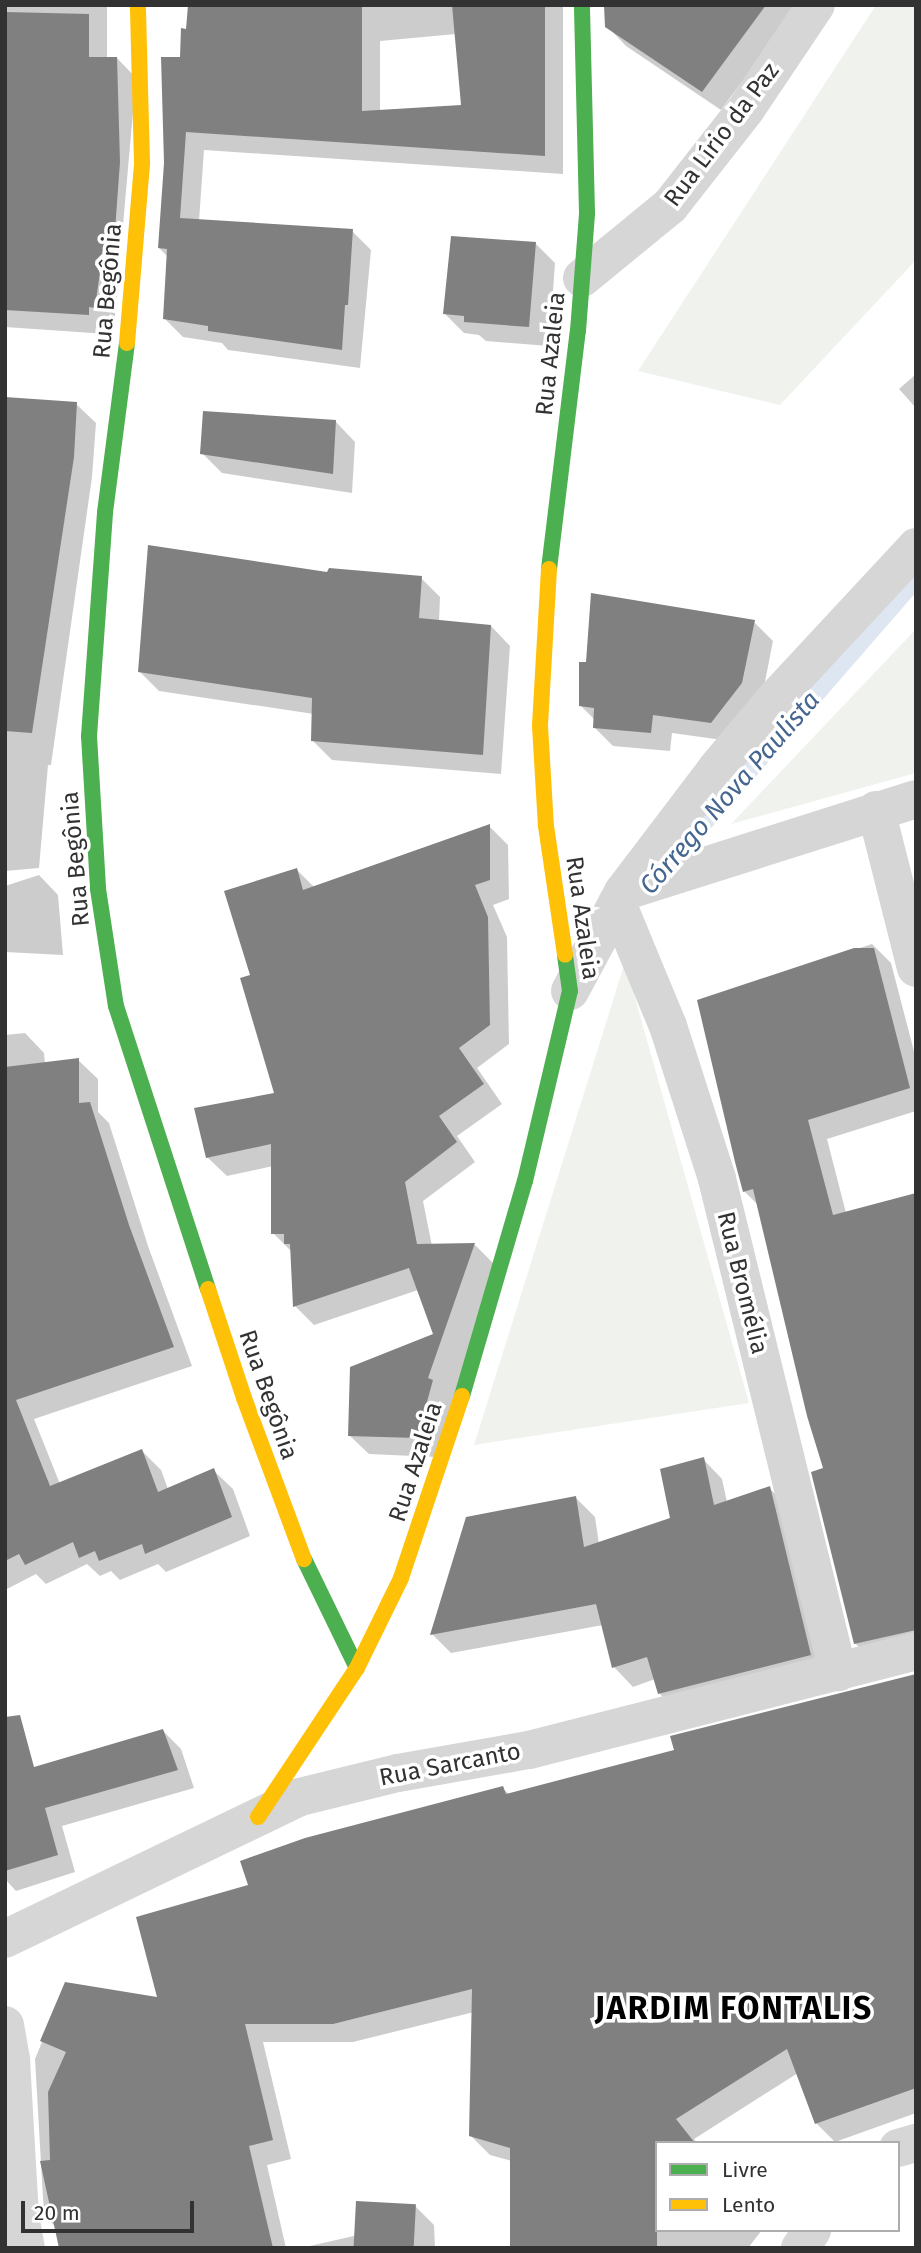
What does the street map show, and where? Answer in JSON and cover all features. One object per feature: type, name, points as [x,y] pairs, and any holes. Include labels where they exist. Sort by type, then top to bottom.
[{"type":"street","name":"Rua Begônia","points":[[138,5],[142,163],[131,312],[105,513],[89,736],[98,889],[116,1006],[239,1385],[300,1551],[356,1668]]},
{"type":"street","name":"Rua Azaleia","points":[[258,1817],[356,1668],[401,1578],[445,1452],[525,1181],[570,991],[546,826],[540,726],[545,599],[582,278],[587,200],[582,5]]},
{"type":"street","name":"Rua Lírio da Paz","points":[[582,278],[670,206],[746,109],[816,5]]},
{"type":"street","points":[[570,991],[620,897],[717,768],[758,719],[916,547]]},
{"type":"street","points":[[620,897],[876,810],[916,799]]},
{"type":"street","points":[[876,810],[916,968]]},
{"type":"street","name":"Rua Bromélia","points":[[620,897],[667,1026],[717,1180],[838,1672]]},
{"type":"street","name":"Rua Sarcanto","points":[[5,1939],[300,1797],[398,1773],[529,1749],[916,1651]]},
{"type":"street","points":[[5,2025],[11,2060],[20,2215],[26,2248]]},
{"type":"street","points":[[800,2248],[811,2232]]},
{"type":"shaded area","points":[[876,5],[916,5],[916,260],[780,405],[638,371]]},
{"type":"shaded area","points":[[916,629],[916,773],[731,824]]},
{"type":"shaded area","points":[[625,962],[749,1403],[474,1445]]},
{"type":"building","points":[[188,5],[362,5],[362,111],[461,105],[452,5],[545,5],[545,156],[186,132],[180,218],[353,229],[348,305],[345,305],[342,350],[208,331],[208,326],[163,319],[167,249],[158,248],[164,163],[161,57],[180,57],[181,28],[186,29]]},
{"type":"building","points":[[604,5],[766,5],[702,92],[605,27]]},
{"type":"building","points":[[5,12],[89,14],[89,57],[117,57],[120,162],[114,244],[104,243],[95,308],[89,307],[89,315],[5,310]]},
{"type":"building","points":[[451,236],[536,242],[529,327],[464,322],[464,316],[443,314]]},
{"type":"building","points":[[5,397],[77,402],[74,457],[32,733],[5,731]]},
{"type":"building","points":[[203,411],[336,420],[333,474],[200,454]]},
{"type":"building","points":[[148,545],[327,572],[329,568],[422,576],[419,618],[491,625],[483,755],[311,741],[312,698],[138,672]]},
{"type":"building","points":[[591,593],[755,620],[742,683],[711,723],[653,715],[651,733],[593,728],[594,708],[579,706],[579,662],[586,662]]},
{"type":"building","points":[[490,824],[490,880],[475,885],[488,917],[490,1025],[459,1048],[484,1084],[439,1116],[457,1142],[405,1182],[417,1244],[475,1243],[428,1378],[433,1380],[417,1438],[348,1436],[350,1367],[433,1334],[409,1268],[293,1307],[290,1244],[284,1244],[284,1234],[271,1234],[271,1144],[206,1158],[194,1108],[274,1093],[240,978],[250,975],[224,891],[297,868],[303,890]]},
{"type":"building","points":[[854,948],[874,948],[910,1088],[808,1120],[833,1215],[916,1193],[916,1630],[854,1644],[811,1472],[823,1468],[807,1416],[753,1189],[743,1192],[697,1000]]},
{"type":"building","points":[[79,1058],[79,1103],[90,1102],[129,1225],[174,1347],[16,1400],[50,1486],[142,1449],[158,1492],[214,1468],[232,1517],[145,1554],[142,1544],[99,1561],[95,1551],[79,1558],[73,1542],[25,1565],[19,1554],[5,1561],[5,1067]]},
{"type":"building","points":[[704,1457],[714,1505],[770,1486],[811,1655],[658,1694],[647,1657],[612,1668],[596,1604],[430,1635],[466,1517],[576,1496],[584,1547],[670,1518],[660,1469]]},
{"type":"building","points":[[916,1674],[916,2088],[815,2124],[787,2049],[676,2119],[693,2141],[655,2141],[657,2248],[510,2248],[510,2148],[469,2136],[472,1989],[333,2024],[245,2024],[273,2140],[249,2146],[273,2248],[59,2248],[40,2161],[50,2160],[48,2092],[66,2052],[40,2041],[65,1982],[157,1997],[136,1917],[248,1885],[240,1861],[305,1838],[503,1786],[506,1794],[674,1750],[670,1736]]},
{"type":"building","points":[[20,1715],[34,1767],[163,1729],[178,1770],[45,1808],[58,1855],[5,1871],[5,1717]]},
{"type":"building","points":[[356,2201],[416,2204],[414,2248],[354,2248]]},
{"type":"waterway","name":"Córrego Nova Paulista","points":[[661,872],[916,579]]},
{"type":"traffic: fast","points":[[549,569],[578,331],[587,213],[582,5]]},
{"type":"traffic: fast","points":[[127,343],[105,513],[89,736],[98,889],[116,1006],[208,1289]]},
{"type":"traffic: fast","points":[[462,1396],[525,1181],[570,991],[565,955]]},
{"type":"traffic: fast","points":[[304,1559],[357,1668]]},
{"type":"traffic: slow","points":[[127,343],[142,163],[138,5]]},
{"type":"traffic: slow","points":[[549,569],[540,726],[546,826],[565,955]]},
{"type":"traffic: slow","points":[[208,1289],[244,1398],[304,1559]]},
{"type":"traffic: slow","points":[[258,1817],[357,1668],[401,1578],[462,1396]]},
{"type":"district","name":"JARDIM FONTALIS","points":[[734,2008]]}]
